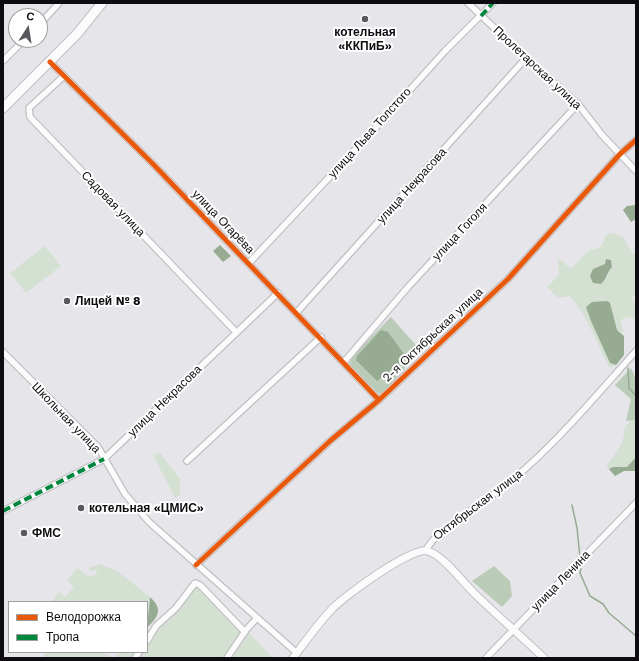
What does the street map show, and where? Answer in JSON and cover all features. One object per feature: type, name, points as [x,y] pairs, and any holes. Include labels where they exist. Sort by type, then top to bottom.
[{"type":"main road","points":[[3,108],[88,22],[102,3]]},
{"type":"street","points":[[48,15],[59,3]]},
{"type":"street","name":"Пролетарская улица","points":[[468,3],[526,58],[578,104],[602,135],[636,170]]},
{"type":"street","name":"улица Льва Толстого","points":[[249,263],[381,122],[445,51],[481,16],[492,3]]},
{"type":"street","points":[[3,61],[16,48]]},
{"type":"street","name":"улица Некрасова","points":[[297,312],[526,58]]},
{"type":"street","name":"улица Огарёва","points":[[50,62],[153,164],[321,337],[379,400]]},
{"type":"street","name":"Садовая улица","points":[[64,76],[29,108],[28,111],[30,117],[236,332]]},
{"type":"street","name":"улица Гоголя","points":[[344,362],[408,287],[578,104]]},
{"type":"street","name":"2-я Октябрьская улица","points":[[196,564],[330,441],[379,400],[508,279],[620,154],[636,140]]},
{"type":"street","name":"улица Некрасова","points":[[3,511],[104,459],[278,293]]},
{"type":"street","points":[[187,461],[321,337]]},
{"type":"street","name":"Октябрьская улица","points":[[295,655],[325,617],[341,601],[401,559],[412,553],[426,550],[430,542],[445,529],[503,488],[526,469],[569,426],[636,351]]},
{"type":"street","name":"Школьная улица","points":[[3,352],[100,450],[124,494],[140,514],[257,618],[295,655]]},
{"type":"street","name":"улица Ленина","points":[[486,658],[636,503]]},
{"type":"street","points":[[426,550],[435,555],[445,564],[476,596],[544,658]]},
{"type":"street","points":[[148,639],[156,626],[176,608],[195,583],[200,585],[245,632]]},
{"type":"street","points":[[227,658],[257,618]]},
{"type":"shaded area","points":[[635,205],[636,219],[631,222],[623,210],[627,206]]},
{"type":"shaded area","points":[[614,233],[623,237],[633,254],[635,253],[636,294],[632,298],[636,306],[636,320],[630,317],[622,319],[623,333],[617,330],[610,306],[597,302],[586,307],[610,362],[616,365],[609,367],[592,330],[570,296],[558,298],[547,287],[559,275],[558,258],[571,269],[590,249],[599,248],[606,235]],"holes":[[[607,261],[611,268],[606,274],[591,273]]]},
{"type":"shaded area","points":[[220,245],[231,256],[223,262],[213,251]]},
{"type":"shaded area","points":[[45,246],[61,266],[26,293],[10,273]]},
{"type":"shaded area","points":[[606,259],[611,260],[612,267],[601,284],[593,283],[590,276],[593,269],[605,264]]},
{"type":"shaded area","points":[[607,301],[610,303],[617,330],[624,336],[624,355],[616,365],[610,363],[586,307],[592,302]]},
{"type":"shaded area","points":[[391,317],[421,351],[382,393],[378,393],[351,366],[350,362],[353,355]]},
{"type":"shaded area","points":[[381,330],[388,332],[404,354],[401,361],[377,381],[356,360],[357,356]]},
{"type":"shaded area","points":[[631,368],[636,379],[636,420],[626,421],[631,399],[615,385]]},
{"type":"shaded area","points":[[632,420],[636,420],[636,457],[627,467],[613,467],[609,469],[606,467],[620,446],[625,427]]},
{"type":"shaded area","points":[[160,453],[180,479],[180,494],[175,498],[153,455]]},
{"type":"shaded area","points":[[636,457],[635,471],[624,471],[615,476],[609,469],[613,467],[627,467]]},
{"type":"shaded area","points":[[100,564],[117,571],[150,597],[148,608],[148,601],[52,601],[59,592],[65,597],[74,587],[67,580],[77,568],[87,576],[97,575],[96,570],[90,571],[89,568]]},
{"type":"shaded area","points":[[494,566],[510,581],[512,596],[502,607],[472,581]]},
{"type":"shaded area","points":[[197,585],[243,632],[225,658],[138,658],[141,653],[148,653],[148,645],[151,639],[159,628],[180,608]]},
{"type":"shaded area","points":[[150,597],[157,605],[158,612],[157,616],[148,627]]},
{"type":"shaded area","points":[[247,631],[273,658],[231,658]]},
{"type":"shaded area","points":[[45,653],[105,653],[113,658],[42,658]]},
{"type":"shaded area","points":[[119,653],[136,653],[133,658],[113,658]]},
{"type":"waterway","points":[[628,368],[629,388],[636,396]]},
{"type":"waterway","points":[[572,505],[577,528],[580,557]]},
{"type":"waterway","points":[[582,563],[580,573],[590,596],[603,604],[609,613],[636,636]]},
{"type":"marked path","points":[[481,16],[493,3]]},
{"type":"marked path","points":[[3,511],[104,459]]},
{"type":"cycle path","points":[[50,62],[153,164],[379,400]]},
{"type":"cycle path","points":[[196,565],[330,441],[379,400],[508,279],[620,154],[636,140]]},
{"type":"place","name":"котельная «ККПиБ»","points":[[365,19]]},
{"type":"place","name":"Лицей № 8","points":[[67,301]]},
{"type":"place","name":"котельная «ЦМИС»","points":[[81,508]]},
{"type":"place","name":"ФМС","points":[[24,533]]}]
